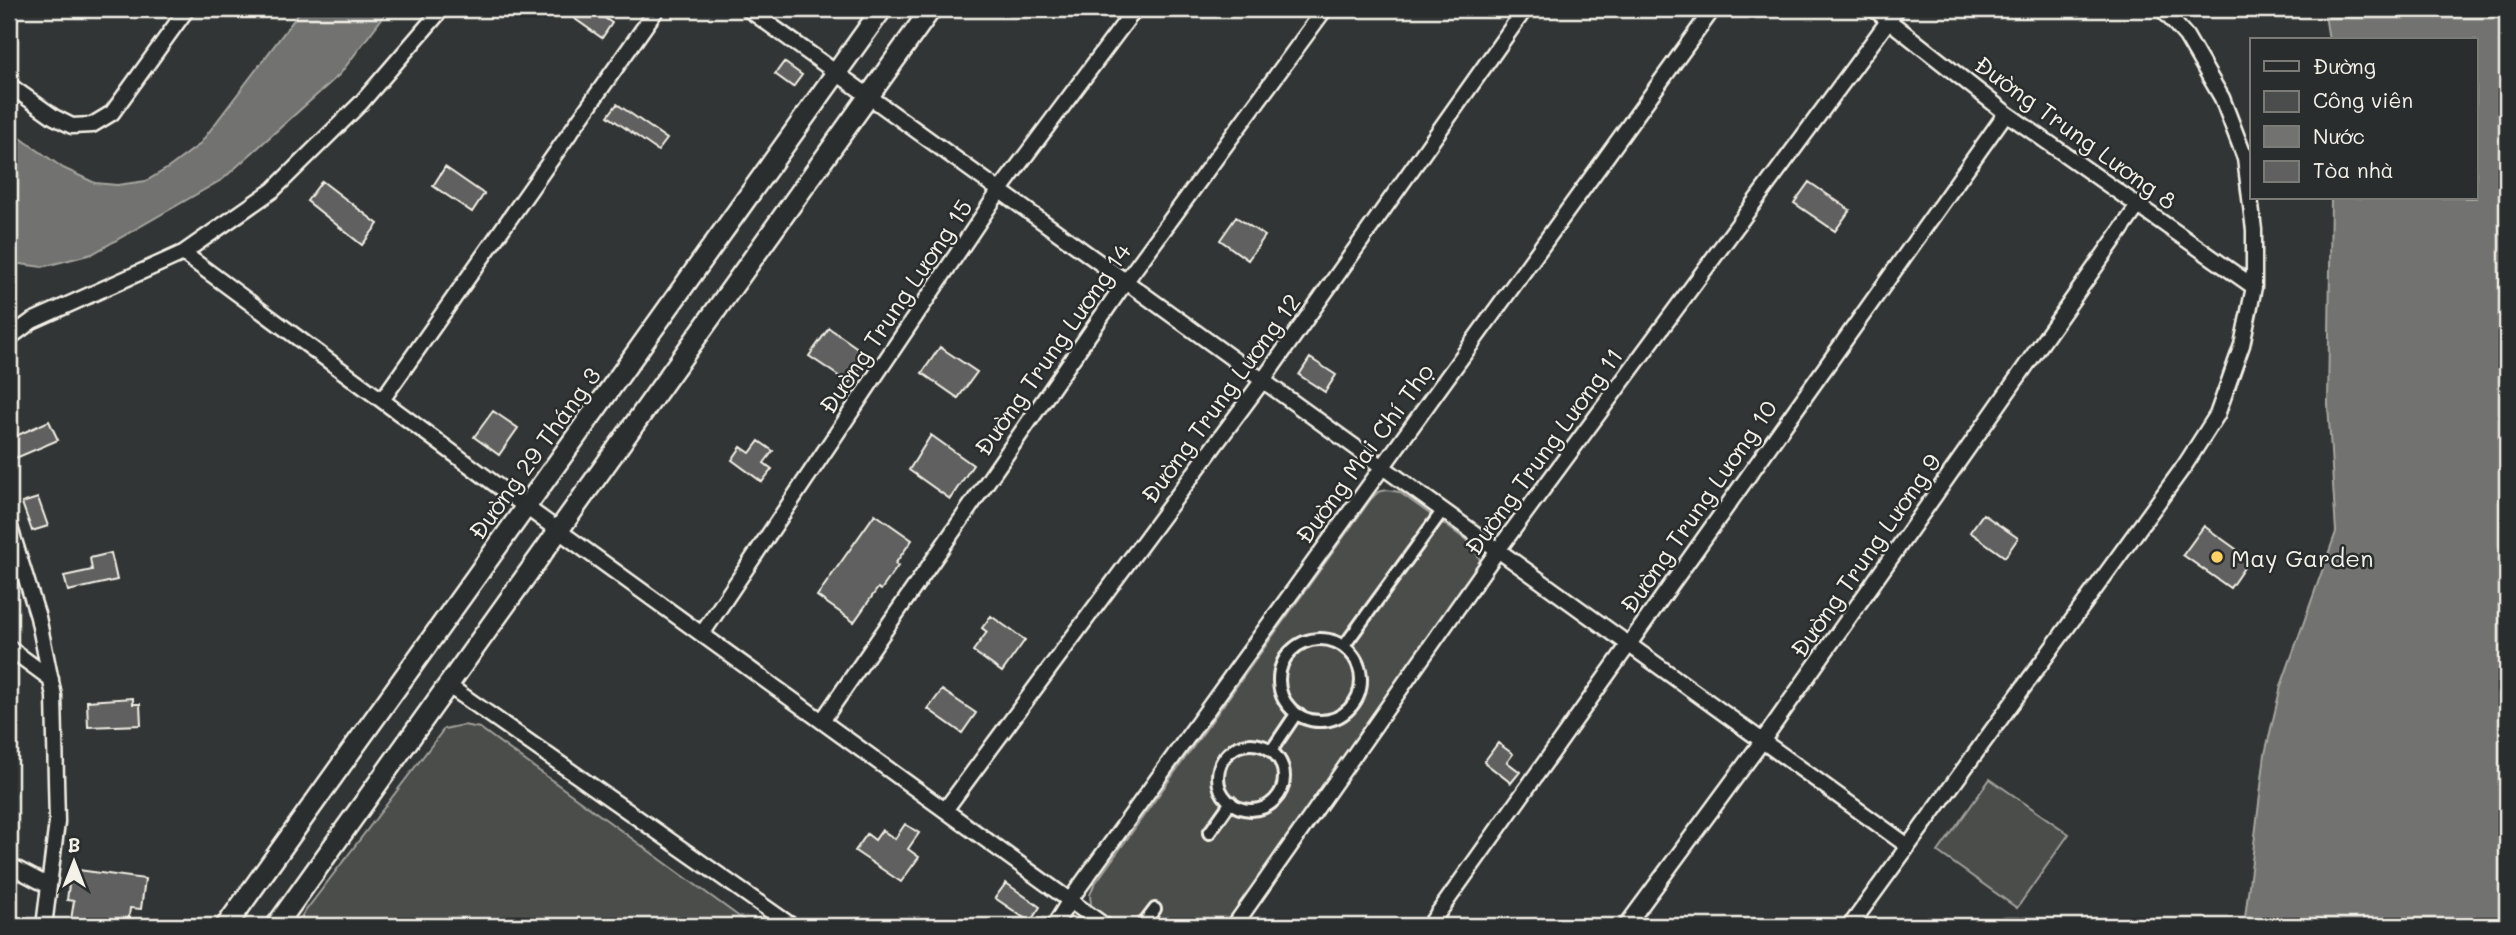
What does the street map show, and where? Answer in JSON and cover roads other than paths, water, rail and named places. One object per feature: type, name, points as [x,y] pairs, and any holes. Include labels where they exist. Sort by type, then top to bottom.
[{"type":"street","points":[[9,85],[54,117],[72,126],[92,125],[112,113],[187,9]]},
{"type":"street","points":[[9,338],[32,321],[183,253],[273,190],[361,103],[442,9]]},
{"type":"street","points":[[382,400],[657,9]]},
{"type":"street","points":[[748,9],[1909,846]]},
{"type":"street","name":"Đường 29 Tháng 3","points":[[226,926],[882,9]]},
{"type":"street","points":[[276,926],[931,9]]},
{"type":"street","name":"Đường Trung Lương 15","points":[[702,634],[1000,190],[1135,9]]},
{"type":"street","name":"Đường Trung Lương 14","points":[[822,721],[1126,281],[1325,9]]},
{"type":"street","name":"Đường Trung Lương 12","points":[[945,810],[1263,380],[1525,9]]},
{"type":"street","name":"Đường Mai Chí Thọ","points":[[1054,926],[1070,900],[1713,9]]},
{"type":"street","name":"Đường Trung Lương 8","points":[[1874,9],[1893,14],[2006,113],[2254,287]]},
{"type":"street","points":[[2162,9],[2186,36],[2222,98],[2245,158],[2250,198]]},
{"type":"street","name":"Đường Trung Lương 11","points":[[1234,926],[1498,550],[1893,14]]},
{"type":"street","name":"Đường Trung Lương 10","points":[[1429,926],[2006,113]]},
{"type":"street","points":[[1850,926],[2185,465],[2217,415],[2242,345],[2254,287],[2254,230],[2250,200]]},
{"type":"street","name":"Đường Trung Lương 9","points":[[1626,926],[1763,740],[2138,206]]},
{"type":"street","points":[[183,253],[526,507],[1105,926]]},
{"type":"street","points":[[1344,646],[1443,510]]},
{"type":"street","points":[[9,524],[38,617],[54,696],[57,822],[44,926]]},
{"type":"street","points":[[1323,639],[1344,646],[1354,655],[1362,677],[1357,700],[1350,709],[1330,720],[1306,719],[1296,714],[1287,705],[1279,684],[1284,660],[1290,651],[1311,640],[1323,639]]},
{"type":"street","points":[[9,648],[51,679]]},
{"type":"street","points":[[449,686],[792,926]]},
{"type":"street","points":[[1271,751],[1296,714]]},
{"type":"street","points":[[1245,744],[1259,745],[1271,751],[1280,761],[1284,774],[1279,794],[1269,804],[1256,809],[1243,808],[1231,802],[1222,792],[1218,779],[1223,759],[1232,750],[1245,744]]},
{"type":"street","points":[[1209,834],[1231,802]]},
{"type":"street","points":[[9,865],[49,886]]},
{"type":"street","points":[[1142,926],[1155,909]]},
{"type":"water","points":[[302,9],[389,9],[340,74],[223,179],[92,254],[42,267],[9,261],[9,130],[63,168],[95,183],[117,185],[146,181],[199,145]]},
{"type":"water","points":[[2324,9],[2507,9],[2507,926],[2244,926],[2265,754],[2281,686],[2336,532],[2328,404],[2331,200],[2478,200],[2478,38],[2329,38]]},
{"type":"place","name":"May Garden","points":[[2217,557]]}]
